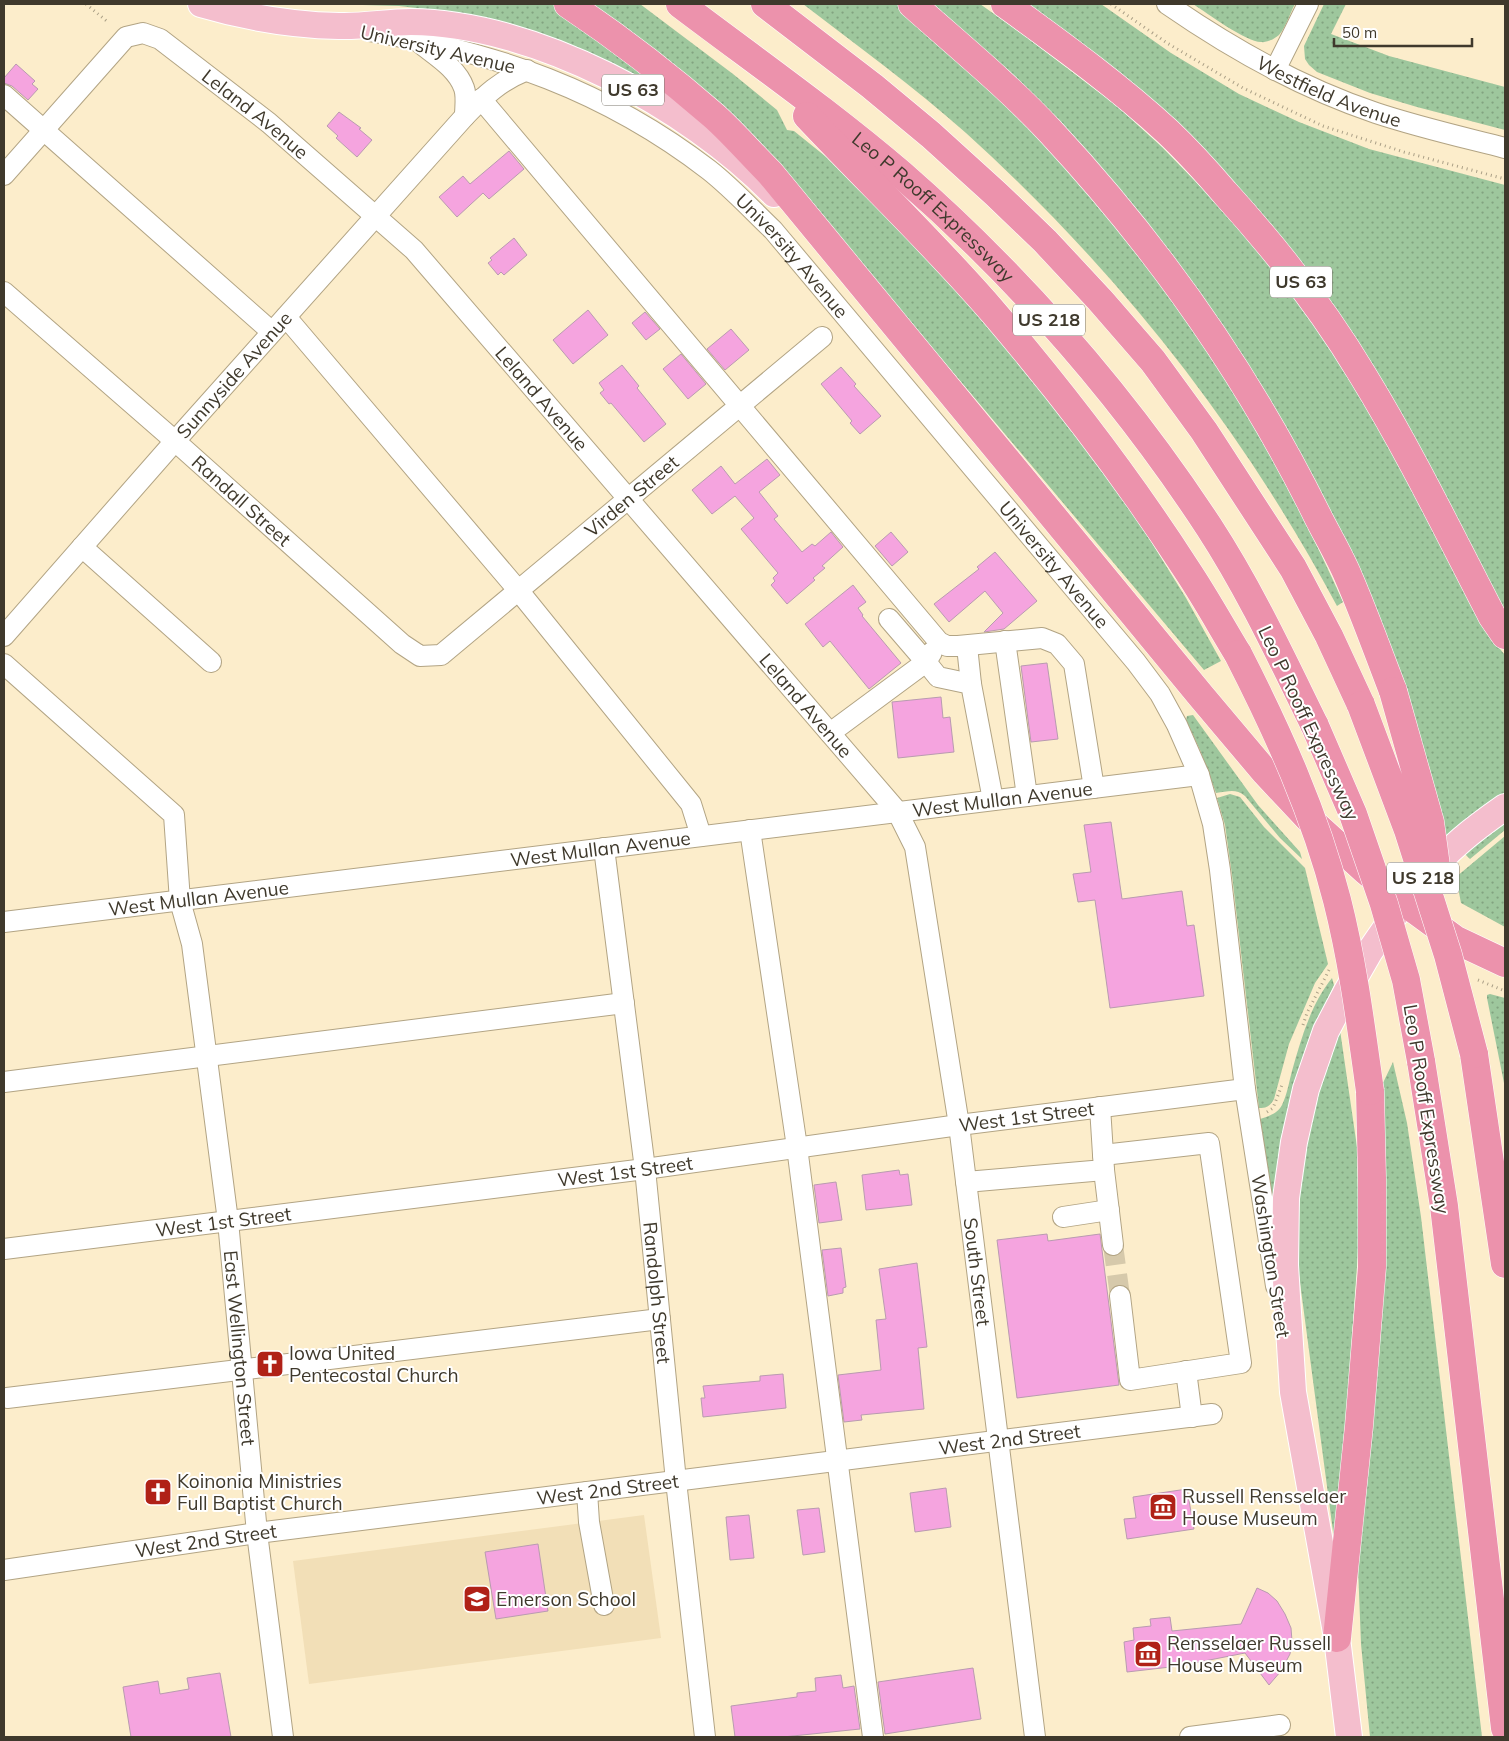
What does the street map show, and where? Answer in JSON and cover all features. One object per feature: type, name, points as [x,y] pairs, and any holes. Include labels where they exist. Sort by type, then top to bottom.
[{"type":"highway","points":[[568,4],[616,36],[715,117],[770,172],[865,288]]},
{"type":"highway","name":"Leo P Rooff Expressway","points":[[680,4],[840,125],[901,174],[1011,279],[1078,353],[1165,463],[1210,528],[1248,594],[1315,726],[1353,814],[1384,904],[1406,980],[1445,1216],[1505,1728]]},
{"type":"highway","name":"US 218","points":[[765,4],[872,86],[931,135],[1045,241],[1153,361],[1204,430],[1293,568],[1330,636],[1361,705],[1408,830],[1448,955],[1474,1054],[1505,1264]]},
{"type":"highway","points":[[912,4],[991,73],[1050,131],[1153,252],[1246,388],[1295,470],[1347,575],[1393,690],[1430,822],[1448,955]]},
{"type":"highway","name":"US 63","points":[[1005,4],[1128,97],[1168,132],[1252,222],[1291,269],[1362,373],[1392,425],[1492,616],[1505,635]]},
{"type":"highway","points":[[755,60],[836,147],[917,228],[993,312],[1063,396],[1127,482],[1187,570],[1238,654],[1268,713],[1295,775],[1337,900],[1356,993],[1370,1091],[1372,1267],[1359,1426],[1337,1638]]},
{"type":"highway","name":"US 63","points":[[865,288],[1265,772],[1311,821],[1366,872],[1404,902],[1456,940],[1505,963]]},
{"type":"main road","name":"University Avenue","points":[[201,4],[282,21],[340,26]]},
{"type":"main road","name":"US 63","points":[[340,26],[411,22],[455,26],[500,35],[540,48],[614,80],[655,102],[730,154],[762,182],[865,288]]},
{"type":"main road","points":[[1293,1392],[1285,1265],[1286,1198],[1296,1133],[1306,1089],[1326,1032],[1346,991],[1370,951],[1404,902],[1440,858],[1477,827],[1505,807]]},
{"type":"main road","name":"Washington Street","points":[[1293,1392],[1337,1638],[1349,1737]]},
{"type":"street","name":"Westfield Avenue","points":[[1167,4],[1238,50],[1328,95],[1375,113],[1505,148]]},
{"type":"street","points":[[1275,70],[1308,4]]},
{"type":"street","name":"University Avenue","points":[[340,26],[415,39],[527,70],[568,86],[644,125],[711,172],[773,230],[1136,662],[1160,694],[1177,725],[1199,775]]},
{"type":"street","name":"Leland Avenue","points":[[44,130],[126,37],[143,33],[160,39],[269,123],[414,250],[897,811]]},
{"type":"street","points":[[415,39],[448,65],[459,77],[465,89],[465,116]]},
{"type":"street","name":"Sunnyside Avenue","points":[[4,636],[465,116],[494,88],[510,77],[527,70]]},
{"type":"street","points":[[4,95],[279,325],[518,590],[692,805],[701,836]]},
{"type":"street","points":[[482,99],[939,642],[947,646],[966,646],[1042,638],[1057,644],[1074,664],[1094,788]]},
{"type":"street","points":[[4,176],[44,130]]},
{"type":"street","name":"Randall Street","points":[[4,292],[175,441],[402,644],[420,656],[441,655]]},
{"type":"street","name":"Virden Street","points":[[441,655],[627,498],[822,338]]},
{"type":"street","points":[[82,547],[211,662]]},
{"type":"street","points":[[889,619],[938,677],[972,684]]},
{"type":"street","points":[[1005,641],[1027,796]]},
{"type":"street","points":[[830,733],[926,662],[939,642]]},
{"type":"street","points":[[966,646],[993,800]]},
{"type":"street","name":"East Wellington Street","points":[[4,664],[174,815],[180,901],[192,944],[228,1221],[257,1533],[283,1737]]},
{"type":"street","name":"West Mullan Avenue","points":[[4,922],[1199,775]]},
{"type":"street","name":"Washington Street","points":[[1199,775],[1213,824],[1245,1088],[1293,1392]]},
{"type":"street","name":"South Street","points":[[897,811],[915,847],[959,1125],[1035,1737]]},
{"type":"street","points":[[750,830],[796,1147],[873,1737]]},
{"type":"street","name":"Randolph Street","points":[[604,848],[645,1169],[676,1481],[705,1737]]},
{"type":"street","points":[[4,1082],[624,1003]]},
{"type":"street","name":"West 1st Street","points":[[4,1249],[645,1169],[796,1147],[1245,1088]]},
{"type":"street","points":[[1100,1107],[1113,1245]]},
{"type":"street","points":[[966,1182],[1104,1163],[1209,1143],[1241,1363],[1130,1380],[1120,1296]]},
{"type":"street","points":[[1063,1217],[1109,1210]]},
{"type":"street","points":[[8,1398],[660,1318]]},
{"type":"street","name":"West 2nd Street","points":[[4,1570],[257,1533],[1202,1416],[1186,1371]]},
{"type":"street","points":[[587,1492],[589,1522],[604,1605]]},
{"type":"street","points":[[1190,1737],[1280,1725]]},
{"type":"path","points":[[86,4],[109,23]]},
{"type":"path","points":[[1111,4],[1167,43],[1244,88],[1323,126],[1404,152],[1505,179]]},
{"type":"shaded area","name":"Emerson School","points":[[644,1515],[661,1638],[309,1684],[293,1561]]},
{"type":"green space","points":[[326,4],[554,4],[692,111],[475,17],[399,6]]},
{"type":"green space","points":[[587,4],[640,4],[733,74],[777,110],[787,130],[794,131],[825,156],[889,219],[965,298],[1071,429],[1137,519],[1186,598],[1221,661],[1204,670],[806,198]]},
{"type":"green space","points":[[803,4],[897,4],[987,85],[1077,178],[1182,314],[1242,406],[1295,501],[1343,602],[1337,606],[1299,539],[1217,413],[1172,353],[1125,296],[1022,186],[966,133],[906,83]]},
{"type":"green space","points":[[933,4],[980,4],[1117,106],[1162,147],[1232,219],[1273,268],[1331,348],[1389,444],[1490,637],[1505,655],[1505,792],[1447,838],[1437,801],[1294,446],[970,37]]},
{"type":"green space","points":[[1020,4],[1101,4],[1171,53],[1239,94],[1299,122],[1369,149],[1505,185],[1505,617],[1311,280]]},
{"type":"green space","points":[[1193,4],[1295,4],[1279,35],[1263,42],[1254,41],[1246,37]]},
{"type":"green space","points":[[1324,4],[1346,4],[1331,34],[1389,56],[1505,87],[1505,130],[1370,93],[1317,72],[1305,59],[1304,46]]},
{"type":"green space","points":[[1193,715],[1258,805],[1300,852],[1302,859],[1280,838],[1245,796],[1235,791],[1216,793],[1200,750],[1186,720],[1187,716]]},
{"type":"green space","points":[[1230,794],[1240,797],[1264,827],[1305,868],[1328,964],[1315,983],[1289,1044],[1274,1099],[1268,1106],[1262,1108],[1259,1108],[1225,825],[1217,798]]},
{"type":"green space","points":[[1505,820],[1505,830],[1470,859],[1464,853]]},
{"type":"green space","points":[[1505,836],[1505,927],[1461,903],[1456,877]]},
{"type":"green space","points":[[1332,978],[1334,985],[1307,1044],[1295,1086],[1275,1218],[1260,1119],[1275,1113],[1282,1105],[1312,1010]]},
{"type":"green space","points":[[1487,995],[1505,998],[1505,1088],[1487,998]]},
{"type":"green space","points":[[1340,1030],[1357,1147],[1359,1237],[1338,1539],[1334,1539],[1299,1275],[1298,1221],[1302,1167],[1321,1076]]},
{"type":"green space","points":[[1393,1062],[1407,1123],[1421,1217],[1482,1737],[1370,1737],[1361,1644],[1358,1567],[1382,1085]]},
{"type":"building","points":[[16,64],[35,81],[32,84],[38,89],[28,100],[12,86],[4,83],[4,78]]},
{"type":"building","points":[[339,112],[361,128],[359,129],[372,140],[357,157],[336,138],[338,136],[327,126]]},
{"type":"building","points":[[509,151],[524,169],[489,199],[483,193],[457,217],[439,197],[463,176],[470,184]]},
{"type":"building","points":[[514,238],[527,255],[504,275],[501,272],[498,275],[488,263],[492,260],[490,258]]},
{"type":"building","points":[[588,310],[608,335],[573,364],[553,340]]},
{"type":"building","points":[[645,312],[660,329],[646,340],[632,323]]},
{"type":"building","points":[[731,329],[749,350],[725,370],[707,349]]},
{"type":"building","points":[[681,354],[706,384],[688,399],[663,369]]},
{"type":"building","points":[[622,365],[639,386],[637,388],[666,424],[644,442],[611,403],[609,404],[600,393],[604,390],[599,383]]},
{"type":"building","points":[[841,367],[856,384],[854,386],[881,416],[860,434],[850,423],[852,421],[821,384]]},
{"type":"building","points":[[767,459],[780,475],[759,492],[778,516],[774,519],[802,552],[812,544],[815,546],[831,532],[843,547],[822,566],[825,568],[813,578],[815,580],[787,604],[771,585],[775,581],[773,578],[778,573],[741,529],[754,518],[735,496],[712,514],[692,490],[721,466],[735,484]]},
{"type":"building","points":[[891,532],[908,552],[892,566],[875,546]]},
{"type":"building","points":[[995,552],[1037,601],[1004,629],[984,632],[1003,613],[985,591],[949,622],[934,604],[979,569],[977,567]]},
{"type":"building","points":[[853,585],[866,602],[858,608],[862,616],[901,663],[869,689],[830,641],[823,647],[805,624]]},
{"type":"building","points":[[1047,663],[1058,739],[1031,742],[1021,666]]},
{"type":"building","points":[[941,697],[943,718],[950,717],[954,752],[898,758],[892,702]]},
{"type":"building","points":[[1111,822],[1122,899],[1182,891],[1187,926],[1194,925],[1204,996],[1110,1008],[1095,900],[1078,902],[1073,874],[1091,872],[1084,825]]},
{"type":"building","points":[[899,1170],[900,1175],[908,1174],[912,1205],[866,1210],[862,1175]]},
{"type":"building","points":[[836,1182],[842,1220],[819,1223],[814,1185]]},
{"type":"building","points":[[1047,1234],[1048,1241],[1100,1234],[1119,1385],[1017,1398],[997,1240]]},
{"type":"building","points":[[841,1248],[846,1287],[843,1288],[843,1293],[828,1296],[822,1250]]},
{"type":"building","points":[[917,1263],[927,1347],[918,1348],[924,1409],[861,1415],[862,1420],[844,1422],[838,1375],[881,1370],[876,1320],[886,1319],[879,1269]]},
{"type":"building","points":[[783,1374],[786,1408],[703,1417],[701,1398],[705,1398],[703,1386],[760,1381],[760,1376]]},
{"type":"building","points":[[946,1488],[951,1527],[915,1532],[910,1493]]},
{"type":"building","name":"Russell Rensselaer House Museum","points":[[1187,1489],[1194,1529],[1127,1539],[1124,1519],[1136,1518],[1133,1497]]},
{"type":"building","points":[[819,1508],[825,1552],[803,1555],[797,1510]]},
{"type":"building","points":[[749,1515],[754,1558],[730,1560],[726,1517]]},
{"type":"building","points":[[538,1544],[548,1611],[496,1619],[485,1552]]},
{"type":"building","points":[[1257,1588],[1268,1593],[1277,1601],[1291,1628],[1290,1654],[1281,1671],[1269,1685],[1245,1653],[1179,1666],[1127,1672],[1124,1642],[1134,1640],[1133,1628],[1151,1626],[1150,1619],[1170,1617],[1172,1631],[1241,1624]]},
{"type":"building","points":[[973,1668],[981,1719],[885,1734],[878,1682]]},
{"type":"building","points":[[220,1673],[231,1737],[131,1737],[123,1687],[158,1681],[160,1694],[189,1689],[187,1678]]},
{"type":"building","points":[[841,1675],[843,1688],[854,1686],[860,1729],[783,1737],[735,1737],[731,1706],[797,1697],[797,1693],[816,1691],[815,1678]]},
{"type":"tunnel","points":[[1113,1245],[1120,1296]]},
{"type":"place","name":"Iowa United Pentecostal Church","points":[[270,1364]]},
{"type":"place","name":"Koinonia Ministries Full Baptist Church","points":[[158,1492]]},
{"type":"place","name":"Russell Rensselaer House Museum","points":[[1163,1507]]},
{"type":"place","name":"Emerson School","points":[[477,1599]]},
{"type":"place","name":"Rensselaer Russell House Museum","points":[[1148,1654]]}]
